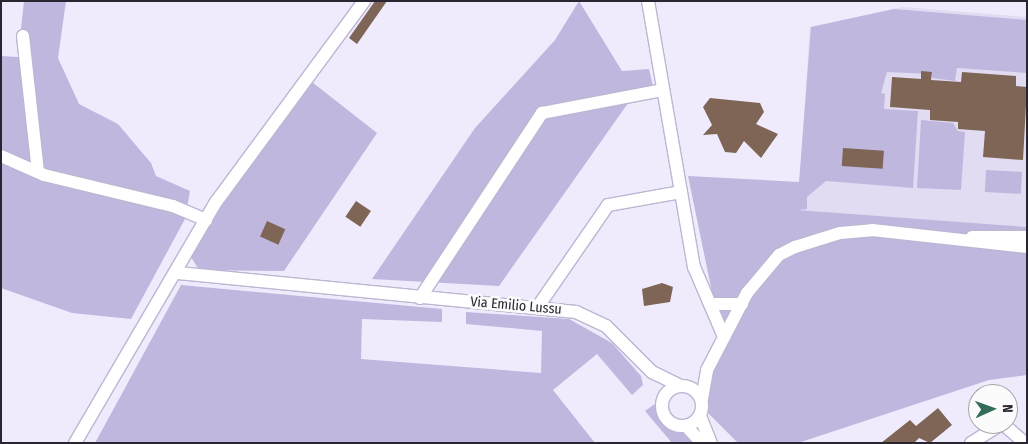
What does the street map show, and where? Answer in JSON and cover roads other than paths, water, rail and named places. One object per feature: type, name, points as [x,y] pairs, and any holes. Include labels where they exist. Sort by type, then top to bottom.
[{"type":"street","points":[[75,443],[178,273],[206,220],[364,1]]},
{"type":"street","points":[[648,1],[694,267],[712,304],[724,337]]},
{"type":"street","points":[[23,36],[38,172]]},
{"type":"street","points":[[420,298],[542,112],[664,90]]},
{"type":"street","points":[[1,156],[38,172],[172,206],[206,220]]},
{"type":"street","points":[[537,308],[608,205],[681,192]]},
{"type":"street","points":[[711,443],[700,416],[706,370],[742,304],[779,255],[816,239],[872,230],[964,238],[1027,247]]},
{"type":"street","points":[[964,238],[1027,237]]},
{"type":"street","name":"Via Emilio Lussu","points":[[178,273],[537,308],[594,318],[617,334],[652,372],[662,400]]},
{"type":"street","points":[[712,304],[742,304]]},
{"type":"street","points":[[702,443],[686,426],[669,422],[662,400],[681,385],[706,370]]},
{"type":"street","name":"Via Emilio Lussu","points":[[652,372],[681,385]]},
{"type":"street","points":[[681,385],[702,399]]},
{"type":"street","points":[[686,426],[700,416]]},
{"type":"street","points":[[971,443],[986,434]]},
{"type":"street","points":[[1014,434],[1025,443]]}]
